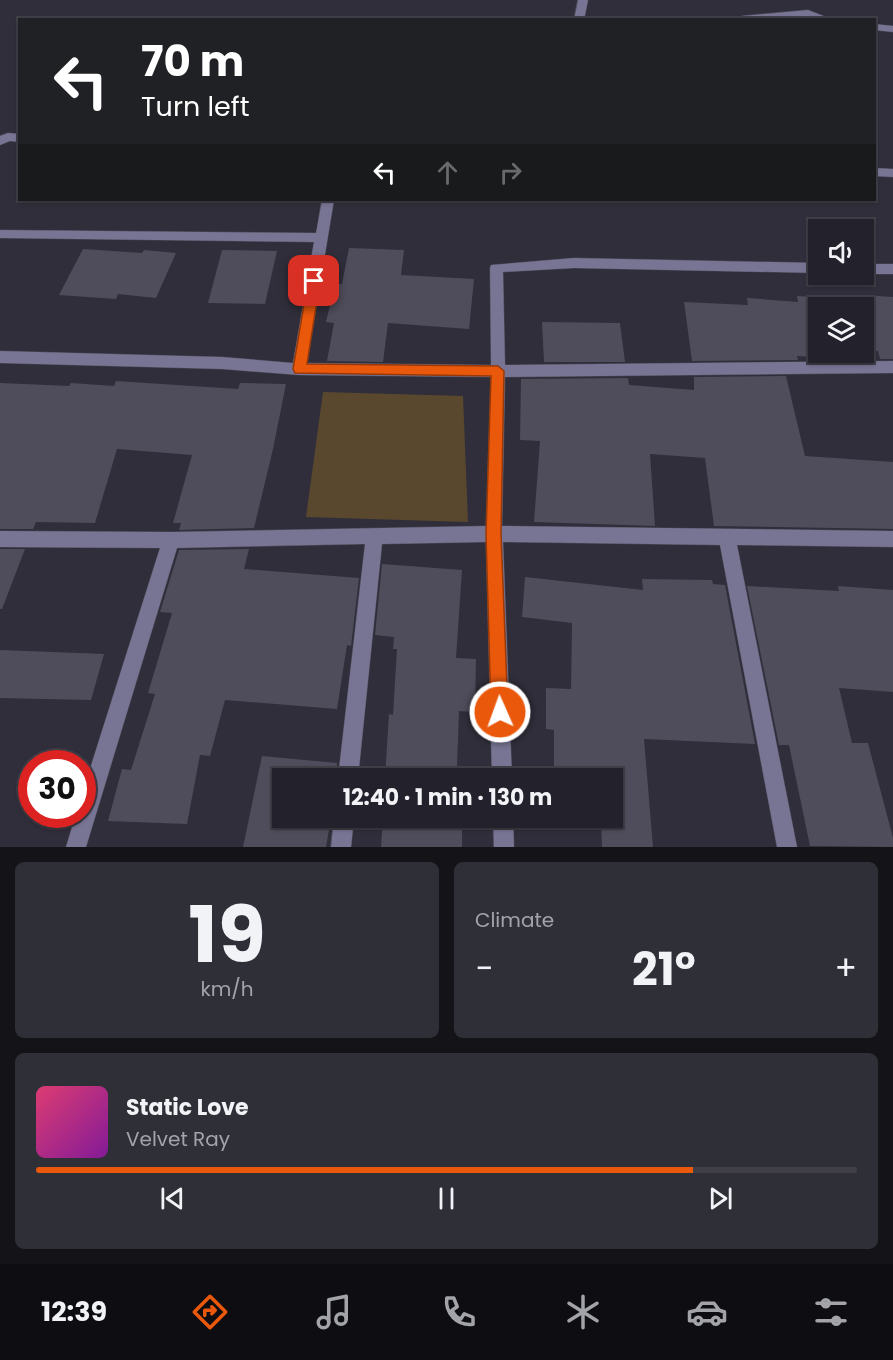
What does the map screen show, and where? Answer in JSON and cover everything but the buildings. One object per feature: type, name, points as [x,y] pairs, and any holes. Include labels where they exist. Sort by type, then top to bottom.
[{"type":"street","points":[[579,18],[583,0]]},
{"type":"street","points":[[755,18],[808,14],[823,18]]},
{"type":"street","points":[[876,27],[893,29]]},
{"type":"street","points":[[0,141],[8,137],[18,138]]},
{"type":"street","points":[[876,172],[893,172]]},
{"type":"street","points":[[299,369],[328,201]]},
{"type":"street","points":[[0,234],[321,238]]},
{"type":"street","points":[[502,768],[494,534],[498,371],[496,268],[574,263],[808,268]]},
{"type":"street","points":[[874,269],[893,269]]},
{"type":"street","points":[[0,357],[222,363],[299,369],[498,371],[893,367]]},
{"type":"street","points":[[0,539],[374,538],[494,534],[893,539]]},
{"type":"street","points":[[349,768],[374,538]]},
{"type":"street","points":[[728,538],[787,847]]},
{"type":"street","points":[[76,847],[171,540]]},
{"type":"street","points":[[340,847],[343,828]]},
{"type":"street","points":[[503,828],[504,847]]},
{"type":"shaded area","points":[[323,392],[463,396],[468,522],[306,517]]},
{"type":"route","points":[[314,281],[299,369],[498,371],[494,534],[500,712]]}]
